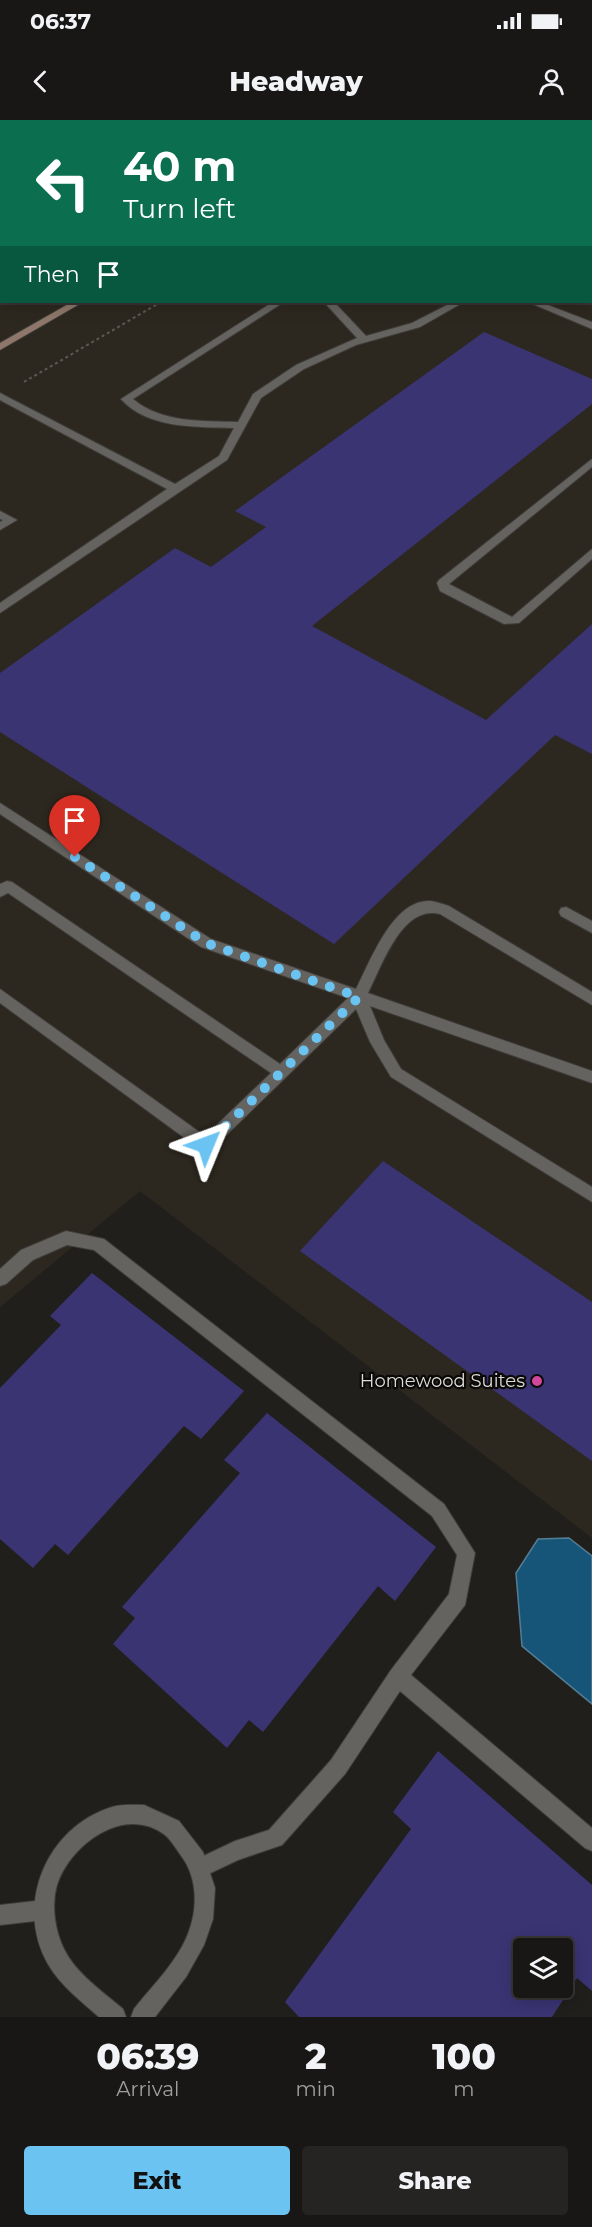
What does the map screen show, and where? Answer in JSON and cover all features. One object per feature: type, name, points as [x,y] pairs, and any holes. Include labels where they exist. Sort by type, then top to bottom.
[{"type":"main road","points":[[0,346],[76,303]]},
{"type":"street","points":[[241,425],[191,423],[153,414],[132,405],[126,399],[277,303]]},
{"type":"street","points":[[330,303],[364,340]]},
{"type":"street","points":[[0,609],[223,458],[257,396],[300,368],[364,340],[416,325],[457,303]]},
{"type":"street","points":[[534,303],[592,326]]},
{"type":"street","points":[[0,396],[175,489]]},
{"type":"street","points":[[592,462],[442,583],[444,588],[508,621],[514,620],[592,553]]},
{"type":"street","points":[[0,514],[12,520],[0,527]]},
{"type":"street","points":[[0,808],[206,943],[592,1077]]},
{"type":"street","points":[[0,892],[7,886],[281,1072]]},
{"type":"street","points":[[0,995],[206,1145],[359,997],[395,927],[410,913],[429,906],[444,910],[592,999]]},
{"type":"street","points":[[566,912],[592,927]]},
{"type":"street","points":[[359,997],[376,1042],[396,1073],[592,1195]]},
{"type":"street","points":[[0,1279],[27,1256],[66,1238],[98,1244],[438,1510],[466,1553],[458,1598],[398,1677],[339,1767],[275,1838],[235,1851],[200,1868]]},
{"type":"street","points":[[398,1677],[592,1842]]},
{"type":"street","points":[[115,2017],[68,1973],[55,1954],[47,1933],[44,1910],[47,1884],[56,1860],[71,1840],[89,1825],[110,1816],[132,1814],[155,1818],[173,1829],[189,1846],[200,1868],[205,1891],[203,1914],[197,1938],[185,1959],[142,2017]]},
{"type":"street","points":[[0,1915],[44,1910]]},
{"type":"path","points":[[0,396],[158,303]]},
{"type":"shaded area","points":[[0,303],[592,303],[592,1538],[140,1191],[0,1307]]},
{"type":"water","points":[[569,1538],[592,1556],[592,1704],[522,1646],[516,1573],[538,1539]]},
{"type":"building","points":[[484,332],[592,379],[592,404],[312,626],[486,720],[592,624],[592,754],[555,735],[334,944],[0,732],[0,673],[175,548],[211,567],[266,527],[235,511]]},
{"type":"building","name":"Homewood Suites","points":[[383,1161],[592,1302],[592,1461],[300,1251]]},
{"type":"building","points":[[92,1273],[244,1391],[201,1439],[184,1426],[68,1555],[55,1544],[33,1568],[0,1539],[0,1388],[61,1325],[50,1316]]},
{"type":"building","points":[[267,1413],[436,1547],[395,1601],[378,1586],[263,1732],[249,1720],[227,1748],[113,1644],[135,1618],[122,1607],[240,1473],[224,1460]]},
{"type":"building","points":[[438,1751],[592,1885],[592,1991],[577,1978],[573,1984],[573,1938],[513,1938],[513,1998],[564,1998],[552,2017],[299,2017],[285,2002],[411,1829],[393,1812]]},
{"type":"place","name":"Homewood Suites","points":[[537,1381]]},
{"type":"route","points":[[75,857],[206,943],[359,997],[206,1145]]}]
